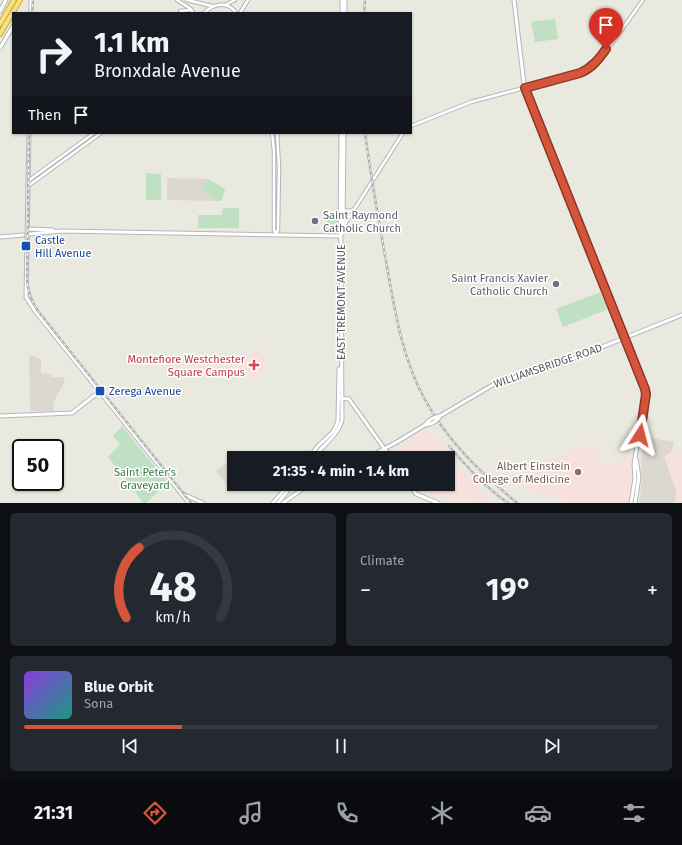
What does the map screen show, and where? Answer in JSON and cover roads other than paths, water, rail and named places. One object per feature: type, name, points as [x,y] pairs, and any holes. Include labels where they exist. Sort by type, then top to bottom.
[{"type":"highway","points":[[0,24],[14,0]]},
{"type":"highway","points":[[13,12],[20,0]]},
{"type":"highway","points":[[13,12],[15,8]]},
{"type":"highway","points":[[0,34],[12,13]]},
{"type":"highway","points":[[0,38],[12,14]]},
{"type":"main road","points":[[0,11],[6,0]]},
{"type":"main road","points":[[31,0],[31,12]]},
{"type":"main road","points":[[342,0],[342,12]]},
{"type":"main road","points":[[345,12],[346,0]]},
{"type":"main road","points":[[514,0],[522,78],[525,88],[646,392],[634,464],[635,479],[631,503]]},
{"type":"main road","points":[[0,48],[12,28]]},
{"type":"main road","points":[[29,134],[26,296],[35,311],[189,503]]},
{"type":"main road","name":"EAST TREMONT AVENUE","points":[[341,134],[343,228],[341,236]]},
{"type":"main road","name":"EAST TREMONT AVENUE","points":[[318,451],[335,435],[340,428],[342,420],[339,369],[341,368],[340,229],[342,210],[344,134]]},
{"type":"main road","points":[[28,229],[61,231],[341,236]]},
{"type":"main road","points":[[30,234],[61,231]]},
{"type":"main road","points":[[0,237],[23,235]]},
{"type":"main road","name":"WILLIAMSBRIDGE ROAD","points":[[381,451],[425,425],[429,425],[439,419],[440,416],[496,383],[560,364],[682,315]]},
{"type":"main road","points":[[0,416],[72,414],[100,391]]},
{"type":"main road","points":[[340,398],[350,399],[385,449]]},
{"type":"main road","name":"EAST TREMONT AVENUE","points":[[314,451],[335,429],[338,422],[340,398]]},
{"type":"main road","points":[[635,503],[639,478],[636,458]]},
{"type":"main road","points":[[273,503],[284,491]]},
{"type":"main road","points":[[278,503],[286,491]]},
{"type":"main road","points":[[283,503],[300,491]]},
{"type":"main road","points":[[414,491],[416,494],[438,503]]},
{"type":"main road","points":[[182,493],[203,503]]},
{"type":"street","points":[[177,0],[191,10]]},
{"type":"street","points":[[187,0],[212,6],[225,5],[235,0]]},
{"type":"street","points":[[241,12],[248,0]]},
{"type":"street","points":[[412,126],[471,102],[580,73],[591,67],[610,45],[643,0]]},
{"type":"street","points":[[225,5],[232,8],[235,12]]},
{"type":"street","points":[[205,12],[212,6]]},
{"type":"street","points":[[180,10],[191,10]]},
{"type":"street","points":[[28,181],[93,134]]},
{"type":"street","points":[[28,187],[100,134]]},
{"type":"street","points":[[272,134],[274,150],[274,230],[276,234]]},
{"type":"street","points":[[276,234],[278,230],[279,150],[277,134]]},
{"type":"street","points":[[343,228],[402,134]]},
{"type":"street","points":[[274,150],[279,150]]},
{"type":"street","points":[[342,210],[350,211],[355,209]]},
{"type":"railway","points":[[32,12],[33,0]]},
{"type":"railway","points":[[364,12],[365,0]]},
{"type":"railway","points":[[29,134],[27,280],[32,300],[38,311],[191,503]]},
{"type":"railway","points":[[365,134],[375,200],[396,317],[410,367],[416,382],[433,414],[454,442],[490,480],[517,503]]},
{"type":"railway","points":[[449,446],[477,476],[508,503]]},
{"type":"place","name":"Saint Raymond Catholic Church","points":[[315,221]]},
{"type":"place","name":"Castle Hill Avenue","points":[[26,246]]},
{"type":"place","name":"Saint Francis Xavier Catholic Church","points":[[556,284]]},
{"type":"place","name":"Montefiore Westchester Square Campus","points":[[254,365]]},
{"type":"place","name":"Zerega Avenue","points":[[100,391]]},
{"type":"place","name":"Albert Einstein College of Medicine","points":[[578,472]]},
{"type":"park label","name":"Saint Peter's Graveyard","points":[[145,478]]}]
